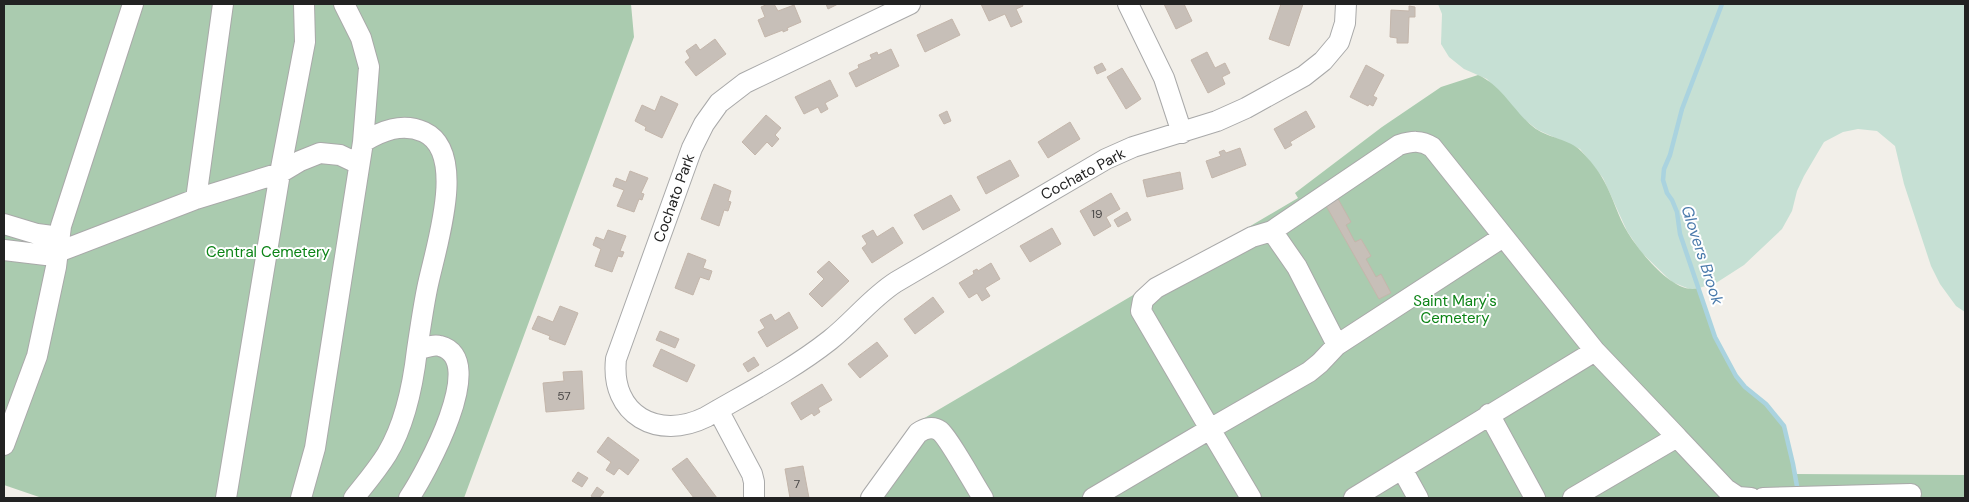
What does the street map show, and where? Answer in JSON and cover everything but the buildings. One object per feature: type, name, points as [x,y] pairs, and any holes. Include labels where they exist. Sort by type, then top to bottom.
[{"type":"street","points":[[4,445],[37,356],[61,226],[133,4]]},
{"type":"street","points":[[196,199],[223,4]]},
{"type":"street","points":[[226,498],[280,174],[305,42],[304,4]]},
{"type":"street","points":[[301,498],[315,448],[363,142],[369,67],[361,38],[344,4]]},
{"type":"street","name":"Cochato Park","points":[[910,4],[745,83],[719,103],[698,135],[619,350],[615,377],[625,404],[636,416],[652,424],[671,426],[689,424],[718,410],[828,342],[896,282],[1093,166],[1133,147],[1217,121],[1246,108],[1304,76],[1328,56],[1339,42],[1343,34],[1346,4]]},
{"type":"street","points":[[1128,4],[1166,84],[1182,133]]},
{"type":"street","points":[[354,498],[387,453],[401,421],[413,384],[426,291],[447,194],[448,175],[445,157],[439,145],[430,135],[407,127],[386,130],[363,142]]},
{"type":"street","points":[[1251,498],[1141,311],[1143,300],[1156,288],[1252,237],[1272,231],[1399,145],[1411,142],[1419,142],[1432,147],[1595,351],[1726,490],[1738,497],[1751,498]]},
{"type":"street","points":[[4,250],[46,255],[59,244],[196,199],[280,174],[300,161],[320,153],[340,155],[359,164]]},
{"type":"street","points":[[4,224],[12,228],[37,234],[59,244]]},
{"type":"street","points":[[1272,231],[1297,267],[1336,345]]},
{"type":"street","points":[[1094,498],[1210,428],[1309,372],[1336,345],[1503,237]]},
{"type":"street","points":[[409,498],[424,474],[440,440],[447,423],[459,377],[458,361],[453,353],[446,348],[438,345],[418,350]]},
{"type":"street","points":[[1354,498],[1488,414],[1595,351]]},
{"type":"street","points":[[718,410],[752,474],[754,498]]},
{"type":"street","points":[[1488,414],[1535,498]]},
{"type":"street","points":[[871,498],[918,433],[931,428],[943,434],[983,498]]},
{"type":"street","points":[[1574,498],[1677,437]]},
{"type":"street","points":[[1402,469],[1418,498]]},
{"type":"street","points":[[1763,498],[1910,494]]},
{"type":"green space","name":"Central Cemetery","points":[[4,4],[631,4],[634,37],[464,498],[42,498],[4,485]]},
{"type":"green space","points":[[1438,4],[1965,4],[1965,312],[1956,306],[1940,284],[1931,266],[1904,184],[1895,146],[1877,131],[1858,129],[1843,132],[1824,142],[1804,176],[1797,191],[1792,211],[1782,229],[1744,265],[1716,283],[1692,290],[1672,282],[1641,252],[1627,231],[1603,178],[1580,149],[1538,130],[1521,117],[1487,79],[1464,69],[1449,57],[1441,44],[1442,14]]},
{"type":"green space","name":"Saint Mary's Cemetery","points":[[1478,75],[1495,86],[1536,129],[1571,144],[1581,151],[1602,177],[1624,227],[1649,261],[1669,279],[1679,285],[1689,289],[1699,288],[1715,337],[1726,361],[1745,387],[1766,404],[1784,426],[1795,474],[1965,475],[1965,498],[864,498],[921,420],[1298,198],[1295,193],[1382,127],[1441,87]]},
{"type":"waterway","name":"Glovers Brook","points":[[1722,4],[1682,109],[1670,155],[1664,169],[1663,180],[1667,193],[1677,212],[1680,234],[1715,337],[1736,376],[1745,387],[1766,404],[1784,426],[1798,492]]}]
